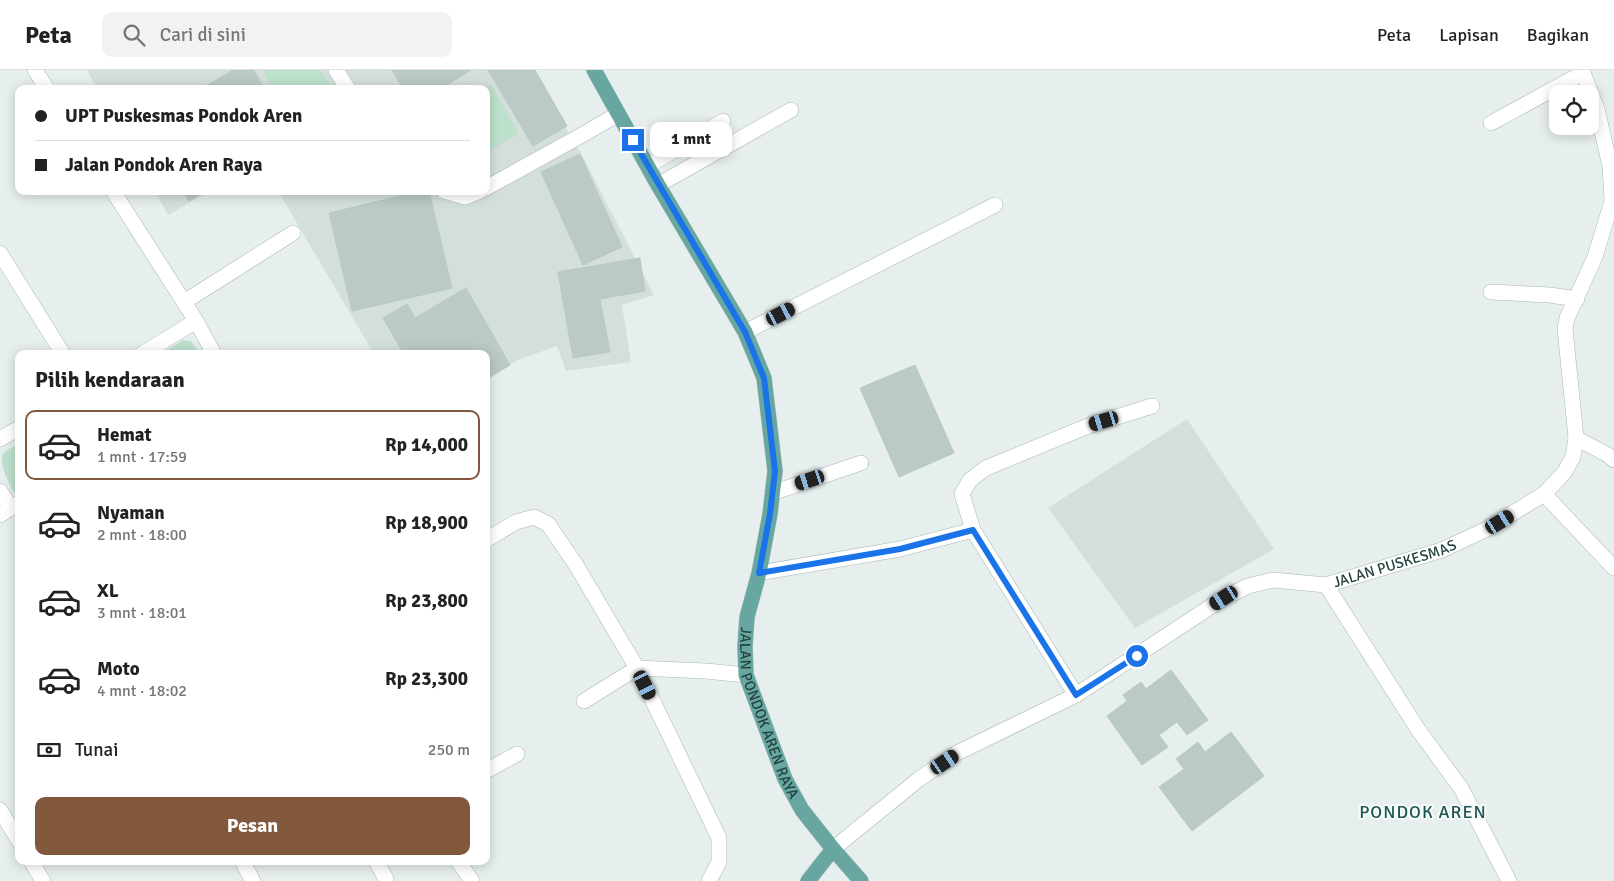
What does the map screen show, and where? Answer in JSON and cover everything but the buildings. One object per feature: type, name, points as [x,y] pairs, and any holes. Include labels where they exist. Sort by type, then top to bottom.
[{"type":"main road","name":"JALAN PONDOK AREN RAYA","points":[[594,70],[658,185],[745,332],[764,378],[775,471],[759,573],[747,617],[744,646],[746,675],[785,779],[802,810],[861,881]]},
{"type":"main road","points":[[808,881],[833,849]]},
{"type":"street","points":[[35,70],[44,85]]},
{"type":"street","points":[[336,70],[345,85]]},
{"type":"street","points":[[1490,123],[1583,72]]},
{"type":"street","name":"JALAN PUSKESMAS","points":[[833,849],[919,779],[958,753],[1076,695],[1224,598],[1248,586],[1273,580],[1326,585],[1442,550],[1487,529],[1544,494],[1564,472],[1573,457],[1576,438],[1564,329],[1594,257],[1613,202],[1613,183],[1597,109],[1583,72]]},
{"type":"street","points":[[658,185],[791,110]]},
{"type":"street","points":[[490,186],[618,114]]},
{"type":"street","points":[[648,166],[724,121]]},
{"type":"street","points":[[116,195],[196,321],[212,350]]},
{"type":"street","points":[[458,195],[465,197],[470,195]]},
{"type":"street","points":[[745,332],[994,205]]},
{"type":"street","points":[[184,302],[293,233]]},
{"type":"street","points":[[0,252],[61,350]]},
{"type":"street","points":[[1491,292],[1550,295],[1577,299]]},
{"type":"street","points":[[149,350],[196,321]]},
{"type":"street","points":[[1076,695],[973,530],[962,494],[970,480],[986,468],[1088,426],[1152,406]]},
{"type":"street","points":[[0,439],[15,430]]},
{"type":"street","points":[[1576,438],[1614,460]]},
{"type":"street","points":[[772,493],[861,463]]},
{"type":"street","points":[[0,491],[10,508]]},
{"type":"street","points":[[1544,494],[1614,568]]},
{"type":"street","points":[[490,538],[516,522],[534,518],[548,524],[572,558],[637,668],[719,838],[719,862],[709,881]]},
{"type":"street","points":[[759,573],[900,549],[973,530]]},
{"type":"street","points":[[1326,585],[1419,731],[1461,788],[1509,881]]},
{"type":"street","points":[[584,701],[637,668],[746,675]]},
{"type":"street","points":[[490,769],[517,754]]},
{"type":"street","points":[[0,810],[15,834]]},
{"type":"street","points":[[33,865],[43,881]]},
{"type":"street","points":[[244,865],[253,881]]},
{"type":"street","points":[[378,865],[386,879]]},
{"type":"street","points":[[461,865],[472,881]]},
{"type":"shaded area","points":[[87,70],[532,70],[581,153],[654,295],[622,305],[631,362],[566,371],[557,346],[518,360],[490,378],[490,350],[372,350],[280,195],[490,195],[490,85],[95,85]]},
{"type":"shaded area","points":[[157,195],[203,195],[168,215]]},
{"type":"shaded area","points":[[1187,419],[1274,549],[1135,628],[1048,508]]},
{"type":"green space","points":[[321,70],[330,85],[271,85],[263,71]]},
{"type":"green space","points":[[491,84],[519,133],[490,151],[490,85]]},
{"type":"green space","points":[[183,340],[191,341],[197,350],[167,350]]},
{"type":"green space","points":[[15,446],[14,493],[7,479],[2,459],[2,455]]},
{"type":"district","name":"PONDOK AREN","points":[[1423,812]]},
{"type":"route","points":[[633,140],[745,332],[764,378],[775,471],[770,514],[759,573],[900,549],[973,530],[1076,695],[1137,656]]}]
